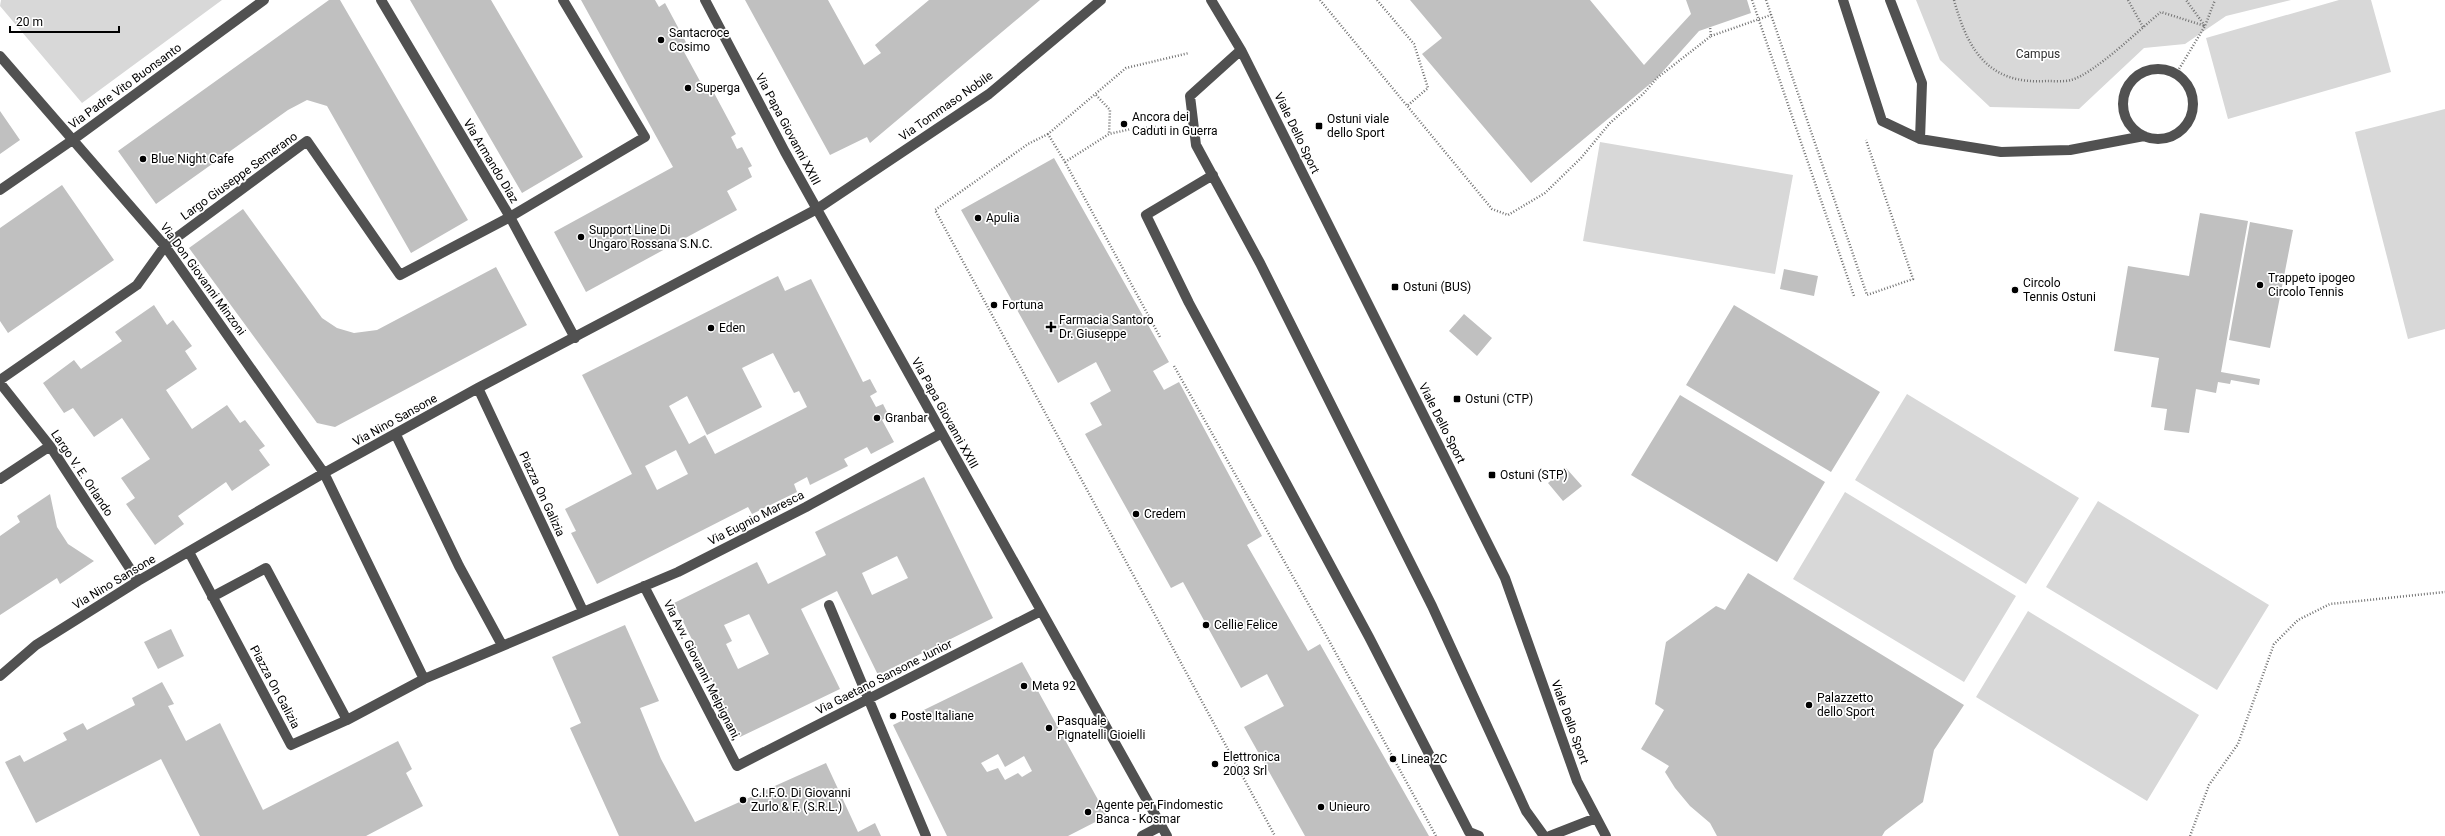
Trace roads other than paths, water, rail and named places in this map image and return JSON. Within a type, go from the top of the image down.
[{"type":"street","name":"Via Padre Vito Buonsanto","points":[[0,190],[74,139],[264,0]]},
{"type":"street","name":"Via Armando Diaz","points":[[381,0],[510,217],[575,338]]},
{"type":"street","points":[[510,217],[645,137],[563,0]]},
{"type":"street","name":"Via Papa Giovanni XXIII","points":[[704,0],[817,209],[1167,836]]},
{"type":"street","name":"Via Tommaso Nobile","points":[[817,209],[989,94],[1101,0]]},
{"type":"street","name":"Viale Dello Sport","points":[[1211,0],[1241,50],[1505,578],[1577,782],[1606,836]]},
{"type":"street","points":[[1843,0],[1882,121],[1920,139],[2001,152],[2070,150],[2144,136],[2156,139],[2167,138],[2178,133],[2186,125],[2193,103],[2191,92],[2185,82],[2176,74],[2166,70],[2144,73],[2127,88],[2124,110],[2128,121],[2135,130],[2144,136]]},
{"type":"street","points":[[1890,0],[1922,83],[1920,139]]},
{"type":"street","points":[[1241,50],[1190,96],[1196,145],[1260,263],[1432,606],[1526,811],[1544,836]]},
{"type":"street","name":"Via Don Giovanni Minzoni","points":[[0,56],[74,139],[165,246],[324,473]]},
{"type":"street","name":"Largo Giuseppe Semerano","points":[[0,380],[137,285],[165,246],[307,140],[400,276],[510,217]]},
{"type":"street","points":[[1213,175],[1146,215],[1189,303],[1369,637],[1470,832],[1479,836]]},
{"type":"street","name":"Via Nino Sansone","points":[[0,676],[36,645],[138,581],[324,473],[396,435],[478,388],[817,209]]},
{"type":"street","name":"Largo V. E. Orlando","points":[[0,383],[50,446],[138,581]]},
{"type":"street","name":"Piazza On Galizia","points":[[189,552],[291,745],[347,720],[424,679],[579,613],[478,388]]},
{"type":"street","name":"Via Eugnio Maresca","points":[[579,613],[678,572],[806,507],[942,433]]},
{"type":"street","points":[[396,435],[459,566],[502,645]]},
{"type":"street","points":[[0,479],[50,446]]},
{"type":"street","points":[[324,473],[424,679]]},
{"type":"street","points":[[212,597],[266,568],[347,720]]},
{"type":"street","name":"Via Avv. Giovanni Melpignani,","points":[[644,586],[737,766]]},
{"type":"street","points":[[829,605],[926,836]]},
{"type":"street","name":"Via Gaetano Sansone Junior","points":[[737,766],[1041,611]]},
{"type":"street","points":[[1550,836],[1596,818]]},
{"type":"street","points":[[1142,836],[1161,826]]},
{"type":"place","name":"Santacroce Cosimo","points":[[661,40]]},
{"type":"place","name":"Superga","points":[[688,88]]},
{"type":"place","name":"Ancora dei Caduti in Guerra","points":[[1124,124]]},
{"type":"place","name":"Ostuni viale dello Sport","points":[[1319,126]]},
{"type":"place","name":"Blue Night Cafe","points":[[143,159]]},
{"type":"place","name":"Apulia","points":[[978,218]]},
{"type":"place","name":"Support Line Di Ungaro Rossana S.N.C.","points":[[581,237]]},
{"type":"place","name":"Trappeto ipogeo Circolo Tennis","points":[[2260,285]]},
{"type":"place","name":"Ostuni (BUS)","points":[[1395,287]]},
{"type":"place","name":"Circolo Tennis Ostuni","points":[[2015,290]]},
{"type":"place","name":"Fortuna","points":[[994,305]]},
{"type":"place","name":"Farmacia Santoro Dr. Giuseppe","points":[[1051,327]]},
{"type":"place","name":"Eden","points":[[711,328]]},
{"type":"place","name":"Ostuni (CTP)","points":[[1457,399]]},
{"type":"place","name":"Granbar","points":[[877,418]]},
{"type":"place","name":"Ostuni (STP)","points":[[1492,475]]},
{"type":"place","name":"Credem","points":[[1136,514]]},
{"type":"place","name":"Cellie Felice","points":[[1206,625]]},
{"type":"place","name":"Meta 92","points":[[1024,686]]},
{"type":"place","name":"Palazzetto dello Sport","points":[[1809,705]]},
{"type":"place","name":"Poste Italiane","points":[[893,716]]},
{"type":"place","name":"Pasquale Pignatelli Gioielli","points":[[1049,728]]},
{"type":"place","name":"Linea 2C","points":[[1393,759]]},
{"type":"place","name":"Elettronica 2003 Srl","points":[[1215,764]]},
{"type":"place","name":"C.I.F.O. Di Giovanni Zurlo & F. (S.R.L.)","points":[[743,800]]},
{"type":"place","name":"Unieuro","points":[[1321,807]]},
{"type":"place","name":"Agente per Findomestic Banca - Kosmar","points":[[1088,812]]},
{"type":"park label","name":"Campus","points":[[2038,54]]}]
